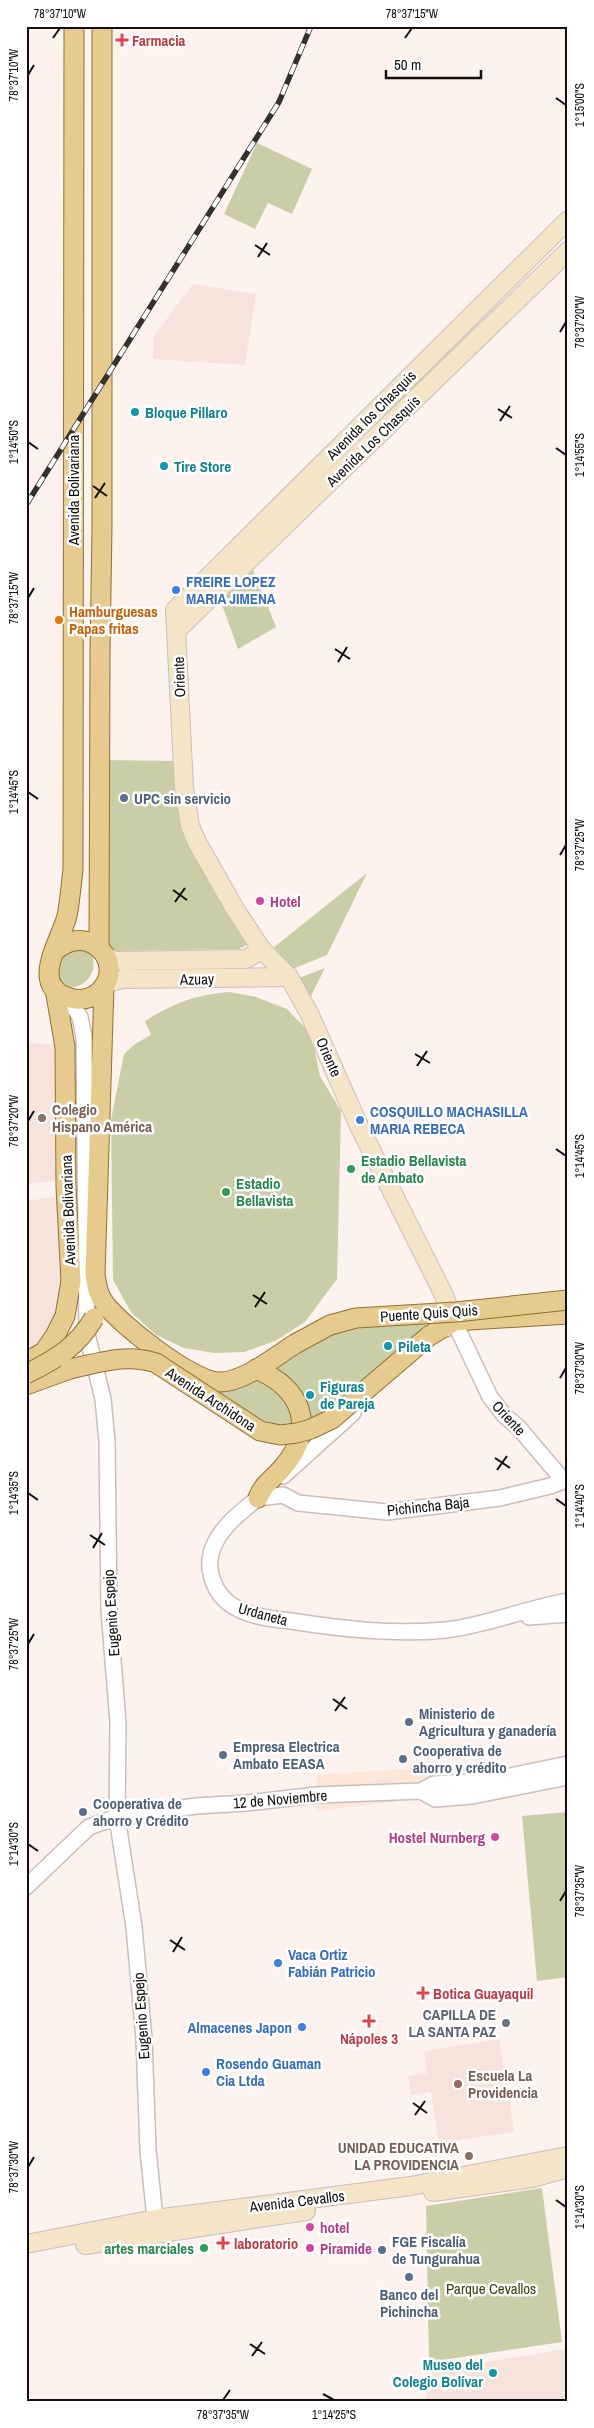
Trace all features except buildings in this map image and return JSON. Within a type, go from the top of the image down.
[{"type":"main road","name":"Avenida Bolivariana","points":[[26,1362],[44,1352],[55,1336],[65,1316],[71,1281],[66,1187],[65,1046],[61,993],[50,980],[48,970],[67,916],[73,870],[74,26]]},
{"type":"main road","name":"Avenida Bolivariana","points":[[102,26],[102,528],[100,660],[102,952],[109,969],[105,984],[95,1275],[98,1291],[103,1302]]},
{"type":"main road","name":"Avenida los Chasquis","points":[[174,610],[568,220]]},
{"type":"main road","name":"Avenida Los Chasquis","points":[[177,630],[568,251]]},
{"type":"main road","points":[[260,526],[272,538]]},
{"type":"main road","name":"Oriente","points":[[174,610],[177,630],[184,788],[190,826],[235,909],[262,950],[289,977],[309,1013],[359,1126],[444,1294],[454,1321]]},
{"type":"main road","points":[[55,951],[62,944],[81,940],[91,942],[102,952]]},
{"type":"main road","name":"Azuay","points":[[102,952],[115,961],[246,959],[262,950]]},
{"type":"main road","name":"Azuay","points":[[105,984],[122,979],[289,977]]},
{"type":"main road","points":[[61,993],[84,999],[92,997],[105,984]]},
{"type":"main road","name":"Puente Quis Quis","points":[[103,1302],[116,1318],[198,1377],[218,1382],[236,1379],[330,1325],[356,1318],[456,1312],[568,1300]]},
{"type":"main road","points":[[26,1374],[61,1355],[85,1334],[103,1302]]},
{"type":"main road","points":[[454,1321],[568,1314]]},
{"type":"main road","name":"Avenida Archidona","points":[[26,1385],[70,1369],[116,1359],[142,1358],[156,1363],[260,1431],[280,1435],[297,1433],[332,1419],[429,1336],[454,1321]]},
{"type":"main road","points":[[256,1369],[272,1376],[290,1390],[301,1410],[302,1420],[301,1434],[293,1454],[284,1467],[262,1486],[258,1498]]},
{"type":"main road","name":"Avenida Cevallos","points":[[26,2254],[155,2226],[411,2186],[568,2156]]},
{"type":"main road","name":"Avenida Cevallos","points":[[26,2244],[514,2181],[568,2168]]},
{"type":"street","name":"Eugenio Espejo","points":[[61,993],[80,1017],[84,1037],[87,1334],[103,1399],[107,1441],[109,1610],[118,1723],[117,1816],[134,1928],[144,2040],[148,2150],[155,2226]]},
{"type":"street","name":"Oriente","points":[[454,1321],[490,1397],[504,1415],[519,1428],[565,1480]]},
{"type":"street","name":"Urdaneta","points":[[454,1321],[237,1517],[217,1538],[211,1553],[210,1574],[216,1590],[223,1599],[241,1611],[265,1618],[332,1627],[392,1632],[446,1630],[494,1621],[568,1601]]},
{"type":"street","name":"Pichincha Baja","points":[[258,1498],[283,1495],[298,1503],[387,1512],[500,1498],[550,1486],[565,1480]]},
{"type":"street","points":[[494,1621],[568,1614]]},
{"type":"street","name":"12 de Noviembre","points":[[26,1887],[89,1827],[117,1816],[139,1812],[316,1795],[421,1791],[434,1784],[486,1780],[568,1764]]},
{"type":"street","name":"12 de Noviembre","points":[[421,1791],[435,1799],[472,1796],[568,1777]]},
{"type":"shaded area","points":[[193,284],[256,294],[245,365],[153,359],[154,336]]},
{"type":"shaded area","name":"Colegio Hispano América","points":[[26,1043],[55,1044],[60,1180],[26,1184]]},
{"type":"shaded area","points":[[61,1196],[61,1280],[56,1313],[37,1344],[26,1351],[26,1201]]},
{"type":"shaded area","points":[[437,1767],[441,1796],[316,1811],[317,1775]]},
{"type":"shaded area","name":"Escuela La Providencia","points":[[499,2039],[514,2132],[439,2143],[431,2092],[411,2095],[408,2076],[427,2073],[424,2051]]},
{"type":"shaded area","points":[[567,2349],[568,2402],[426,2402],[427,2371]]},
{"type":"green space","points":[[257,143],[312,169],[292,214],[268,203],[255,229],[224,214]]},
{"type":"green space","points":[[249,560],[276,627],[238,649],[217,591]]},
{"type":"green space","points":[[102,760],[177,761],[181,827],[252,942],[239,949],[112,951],[106,948]]},
{"type":"green space","points":[[367,873],[327,955],[290,970],[274,947]]},
{"type":"green space","points":[[73,944],[91,953],[94,962],[93,971],[89,978],[77,986],[69,987],[63,985],[57,979],[53,960]]},
{"type":"green space","points":[[325,968],[310,998],[296,979]]},
{"type":"green space","name":"Estadio Bellavista","points":[[229,992],[256,997],[287,1009],[311,1034],[320,1076],[341,1111],[337,1279],[305,1322],[275,1341],[244,1352],[214,1353],[184,1348],[156,1335],[131,1312],[113,1280],[111,1120],[124,1054],[135,1044],[151,1035],[145,1021],[185,1001],[206,995]]},
{"type":"green space","points":[[383,1320],[434,1325],[310,1423],[268,1425],[179,1370],[234,1386],[329,1330]]},
{"type":"green space","points":[[568,1812],[568,1977],[537,1981],[522,1816]]},
{"type":"green space","name":"Parque Cevallos","points":[[542,2188],[562,2342],[429,2362],[426,2206]]},
{"type":"railway","points":[[26,505],[279,102],[311,26]]},
{"type":"place","name":"Farmacia","points":[[122,40]]},
{"type":"place","name":"Bloque Pillaro","points":[[135,412]]},
{"type":"place","name":"Tire Store","points":[[164,466]]},
{"type":"place","name":"FREIRE LOPEZ MARIA JIMENA","points":[[176,590]]},
{"type":"place","name":"Hamburguesas Papas fritas","points":[[59,620]]},
{"type":"place","name":"UPC sin servicio","points":[[124,798]]},
{"type":"place","name":"Hotel","points":[[260,901]]},
{"type":"place","name":"Colegio Hispano América","points":[[42,1118]]},
{"type":"place","name":"COSQUILLO MACHASILLA MARIA REBECA","points":[[360,1120]]},
{"type":"place","name":"Estadio Bellavista de Ambato","points":[[351,1169]]},
{"type":"place","name":"Estadio Bellavista","points":[[226,1192]]},
{"type":"place","name":"Pileta","points":[[388,1346]]},
{"type":"place","name":"Figuras de Pareja","points":[[310,1395]]},
{"type":"place","name":"Ministerio de Agricultura y ganadería","points":[[409,1722]]},
{"type":"place","name":"Empresa Electrica Ambato EEASA","points":[[223,1755]]},
{"type":"place","name":"Cooperativa de ahorro y crédito","points":[[403,1759]]},
{"type":"place","name":"Cooperativa de ahorro y Crédito","points":[[83,1812]]},
{"type":"place","name":"Hostel Nurnberg","points":[[495,1837]]},
{"type":"place","name":"Vaca Ortiz Fabián Patricio","points":[[278,1963]]},
{"type":"place","name":"Botica Guayaquil","points":[[423,1993]]},
{"type":"place","name":"Nápoles 3","points":[[369,2021]]},
{"type":"place","name":"CAPILLA DE LA SANTA PAZ","points":[[506,2023]]},
{"type":"place","name":"Almacenes Japon","points":[[302,2027]]},
{"type":"place","name":"Rosendo Guaman Cia Ltda","points":[[206,2072]]},
{"type":"place","name":"Escuela La Providencia","points":[[458,2084]]},
{"type":"place","name":"UNIDAD EDUCATIVA LA PROVIDENCIA","points":[[469,2156]]},
{"type":"place","name":"hotel","points":[[310,2227]]},
{"type":"place","name":"laboratorio","points":[[223,2243]]},
{"type":"place","name":"artes marciales","points":[[204,2248]]},
{"type":"place","name":"Piramide","points":[[310,2248]]},
{"type":"place","name":"FGE Fiscalía de Tungurahua","points":[[382,2250]]},
{"type":"place","name":"Banco del Pichincha","points":[[409,2277]]},
{"type":"place","name":"Museo del Colegio Bolívar","points":[[493,2373]]}]
